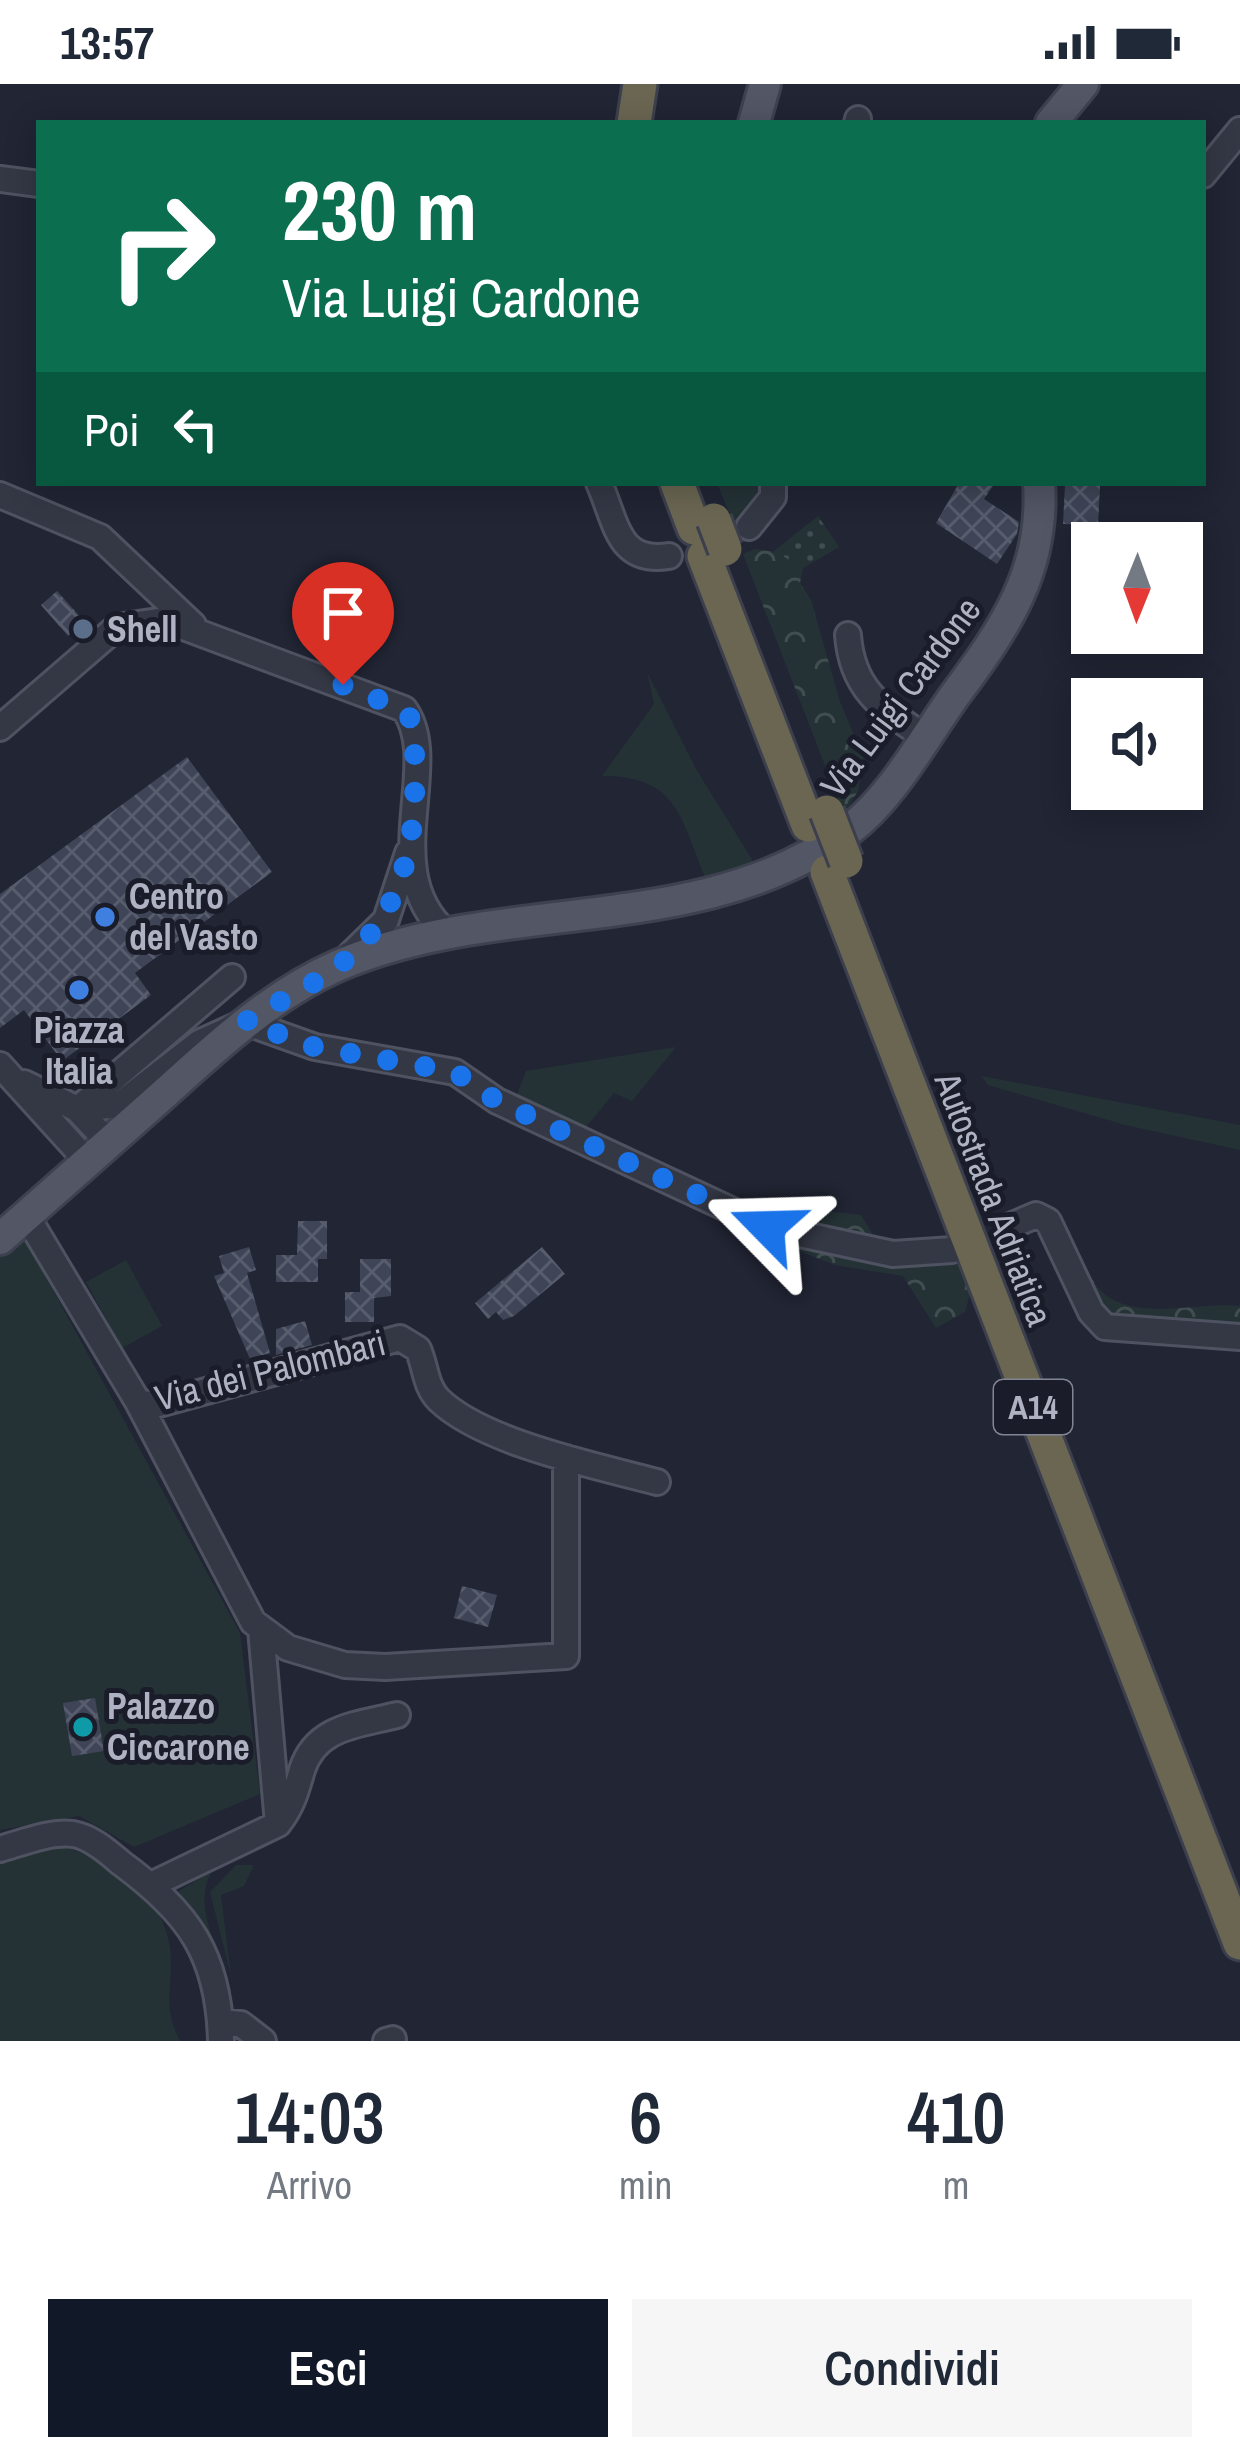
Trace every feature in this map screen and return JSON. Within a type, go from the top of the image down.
[{"type":"highway","points":[[634,120],[640,84]]},
{"type":"highway","points":[[657,120],[663,84]]},
{"type":"highway","name":"Autostrada Adriatica","points":[[679,486],[717,536]]},
{"type":"highway","name":"Autostrada Adriatica","points":[[702,486],[817,818],[1240,1882]]},
{"type":"highway","name":"Autostrada Adriatica","points":[[836,866],[1240,1943]]},
{"type":"main road","points":[[755,120],[765,84]]},
{"type":"main road","points":[[1053,120],[1083,84]]},
{"type":"main road","name":"Via Luigi Cardone","points":[[0,1239],[245,1022],[339,965],[447,933],[666,902],[778,872],[851,828],[1005,628],[1036,560],[1039,486]]},
{"type":"street","points":[[1206,172],[1239,134]]},
{"type":"street","points":[[0,179],[36,184]]},
{"type":"street","points":[[600,486],[629,553],[643,560],[669,556]]},
{"type":"street","points":[[717,536],[773,497],[773,486]]},
{"type":"street","points":[[0,495],[100,537],[199,632]]},
{"type":"street","points":[[0,728],[117,627],[166,620],[404,710],[413,722],[415,740],[409,877],[399,923],[406,945]]},
{"type":"street","points":[[848,635],[850,662],[871,700],[925,737]]},
{"type":"street","points":[[409,877],[424,914],[447,933]]},
{"type":"street","name":"Via Luigi Cardone","points":[[339,965],[386,920],[409,877]]},
{"type":"street","points":[[77,1109],[232,977]]},
{"type":"street","points":[[245,1022],[350,1063],[455,1072],[497,1101],[767,1227],[893,1254],[952,1250]]},
{"type":"street","name":"Via Luigi Cardone","points":[[77,1109],[119,1105],[199,1043],[245,1022]]},
{"type":"street","points":[[5,1071],[77,1109],[99,1152]]},
{"type":"street","points":[[5,1071],[99,1152]]},
{"type":"street","name":"Via dei Palombari","points":[[26,1215],[138,1402],[261,1629]]},
{"type":"street","points":[[1008,1227],[1036,1215],[1048,1221],[1091,1312],[1105,1327],[1240,1337]]},
{"type":"street","name":"Via dei Palombari","points":[[138,1402],[155,1405],[400,1338],[418,1349],[428,1385],[441,1402],[510,1439],[657,1482]]},
{"type":"street","points":[[261,1629],[288,1648],[345,1664],[385,1667],[566,1656],[566,1458]]},
{"type":"street","points":[[261,1629],[278,1824]]},
{"type":"street","points":[[151,1885],[278,1824],[311,1749],[325,1733],[397,1715]]},
{"type":"street","points":[[0,1850],[72,1834],[98,1846],[174,1903],[196,1933],[217,1984],[221,2031],[241,2024],[263,2041]]},
{"type":"green space","points":[[718,486],[761,486],[749,522],[736,529]]},
{"type":"green space","points":[[818,516],[839,547],[803,568],[774,551]]},
{"type":"green space","points":[[755,549],[778,552],[803,568],[800,583],[811,600],[840,702],[864,759],[858,791],[844,814],[743,554]]},
{"type":"green space","points":[[647,672],[696,769],[756,866],[706,879],[682,819],[661,792],[647,783],[602,776],[654,704]]},
{"type":"green space","points":[[676,1047],[632,1101],[614,1093],[583,1131],[514,1102],[526,1071]]},
{"type":"green space","points":[[981,1076],[1240,1125],[1240,1150],[1125,1125],[988,1085]]},
{"type":"green space","points":[[825,1211],[861,1215],[887,1257],[955,1252],[970,1293],[965,1312],[936,1328],[903,1276],[835,1265],[781,1244],[772,1218]]},
{"type":"green space","points":[[23,1235],[240,1633],[260,1794],[134,1847],[79,1816],[0,1830],[0,1254]]},
{"type":"green space","points":[[1081,1258],[1098,1288],[1115,1301],[1168,1309],[1240,1306],[1240,1332],[1108,1321],[1076,1266]]},
{"type":"green space","points":[[126,1260],[162,1326],[122,1348],[86,1282]]},
{"type":"green space","points":[[65,1847],[117,1871],[157,1911],[170,1948],[170,2005],[180,2041],[0,2041],[0,1862]]},
{"type":"green space","points":[[236,1865],[254,1865],[244,1886],[221,1895],[231,1976],[210,1892]]},
{"type":"green space","points":[[212,1871],[206,1884],[205,1911],[228,1979],[223,1981],[179,1898],[179,1891]]},
{"type":"building","points":[[957,486],[993,486],[984,499],[1019,522],[1017,534],[997,564],[936,523]]},
{"type":"building","points":[[1065,486],[1100,486],[1098,522],[1063,524]]},
{"type":"building","points":[[57,591],[84,621],[68,636],[41,605]]},
{"type":"building","name":"Centro del Vasto","points":[[187,757],[272,872],[135,973],[151,995],[62,1061],[24,1010],[0,1028],[0,894]]},
{"type":"building","points":[[298,1221],[327,1221],[327,1259],[318,1259],[318,1282],[276,1282],[276,1255],[297,1255]]},
{"type":"building","points":[[249,1247],[256,1270],[247,1273],[270,1353],[250,1359],[214,1276],[224,1273],[219,1256]]},
{"type":"building","points":[[542,1247],[565,1274],[514,1316],[503,1320],[496,1312],[488,1319],[475,1303]]},
{"type":"building","points":[[360,1259],[391,1259],[391,1296],[374,1298],[374,1322],[345,1322],[345,1292],[360,1292]]},
{"type":"building","points":[[305,1321],[312,1345],[276,1355],[276,1329]]},
{"type":"building","points":[[462,1586],[497,1595],[488,1627],[454,1618]]},
{"type":"building","name":"Palazzo Ciccarone","points":[[95,1698],[104,1751],[72,1756],[63,1703]]},
{"type":"place","name":"Shell","points":[[83,629]]},
{"type":"place","name":"Centro del Vasto","points":[[105,917]]},
{"type":"place","name":"Piazza Italia","points":[[79,990]]},
{"type":"place","name":"Palazzo Ciccarone","points":[[83,1727]]},
{"type":"route","points":[[343,685],[404,710],[413,722],[411,839],[402,878],[386,920],[339,965],[245,1022],[315,1047],[455,1072],[497,1101],[730,1214],[767,1227]]}]
